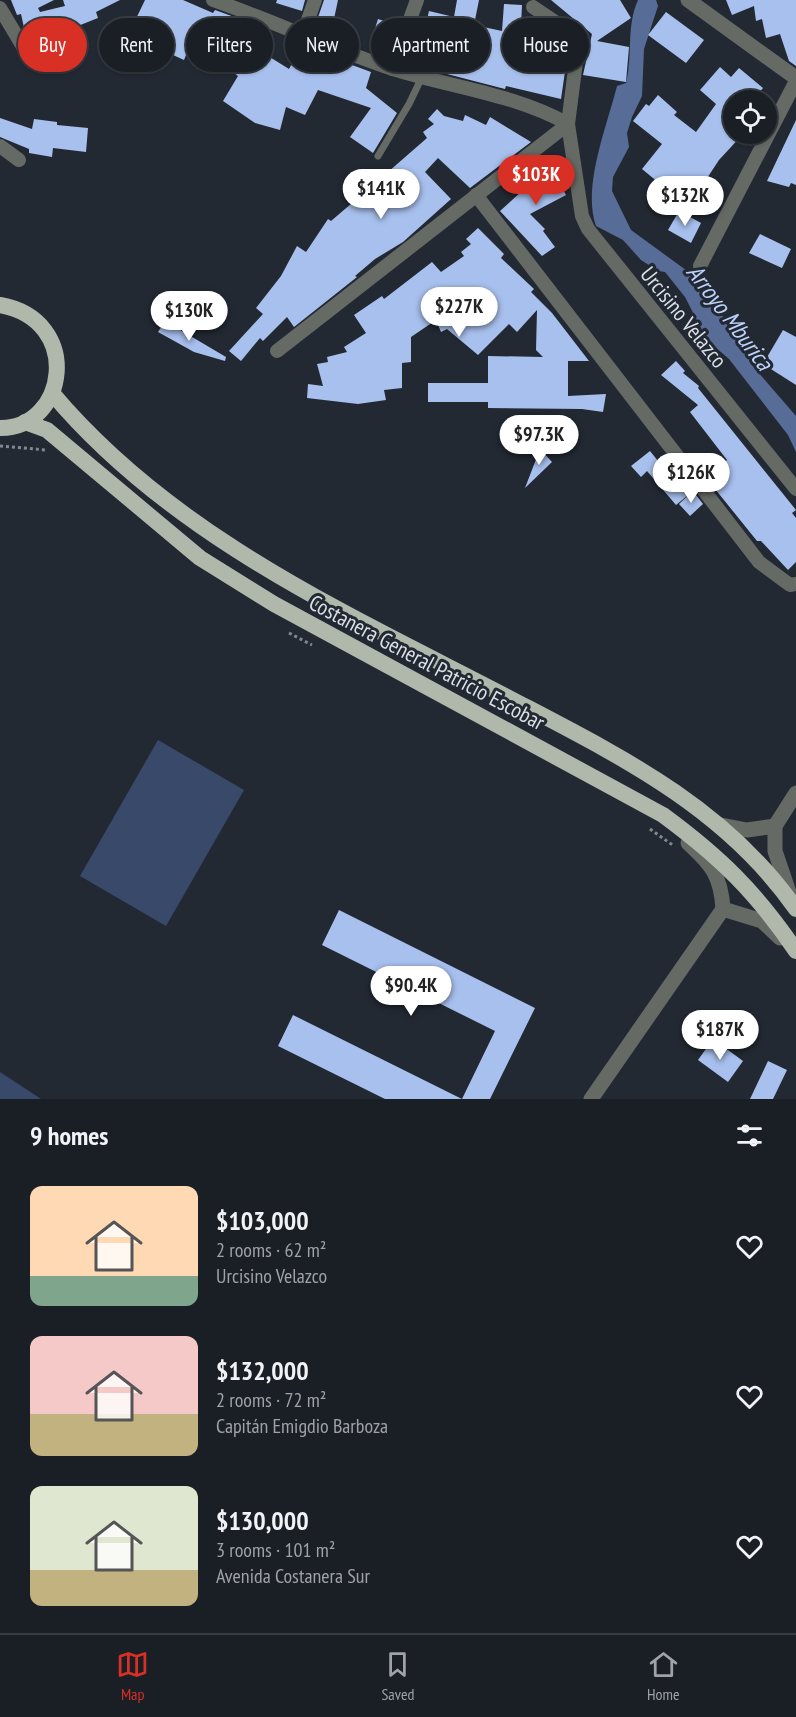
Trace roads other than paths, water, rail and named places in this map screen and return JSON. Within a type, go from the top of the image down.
[{"type":"highway","points":[[0,305],[20,310],[37,320],[49,336],[57,354],[58,374],[52,393],[41,410],[25,422],[0,428]]},
{"type":"highway","name":"Costanera General Patricio Escobar","points":[[52,393],[81,427],[170,505],[262,568],[635,764],[721,825],[773,876],[796,909]]},
{"type":"highway","name":"Costanera General Patricio Escobar","points":[[25,422],[47,430],[200,558],[265,599],[663,815],[713,852],[742,881],[796,951]]},
{"type":"street","points":[[213,0],[285,27]]},
{"type":"street","points":[[309,18],[315,0]]},
{"type":"street","points":[[410,18],[417,0]]},
{"type":"street","points":[[688,0],[796,80],[700,266]]},
{"type":"street","name":"Urcisino Velazco","points":[[533,7],[579,38],[568,124],[582,216],[588,229],[796,489]]},
{"type":"street","points":[[0,8],[18,38]]},
{"type":"street","points":[[277,351],[568,124],[535,110],[403,72]]},
{"type":"street","points":[[0,146],[19,160]]},
{"type":"street","points":[[476,195],[759,562],[790,585],[796,584]]},
{"type":"street","points":[[796,793],[775,826],[776,851],[796,909]]},
{"type":"street","points":[[591,1099],[723,909],[721,886],[716,872],[663,815]]},
{"type":"street","points":[[721,825],[747,830],[775,826]]},
{"type":"street","points":[[723,909],[762,921],[796,951]]},
{"type":"lane","points":[[378,156],[422,77]]},
{"type":"water label","name":"Arroyo Mburica","points":[[730,317]]}]
